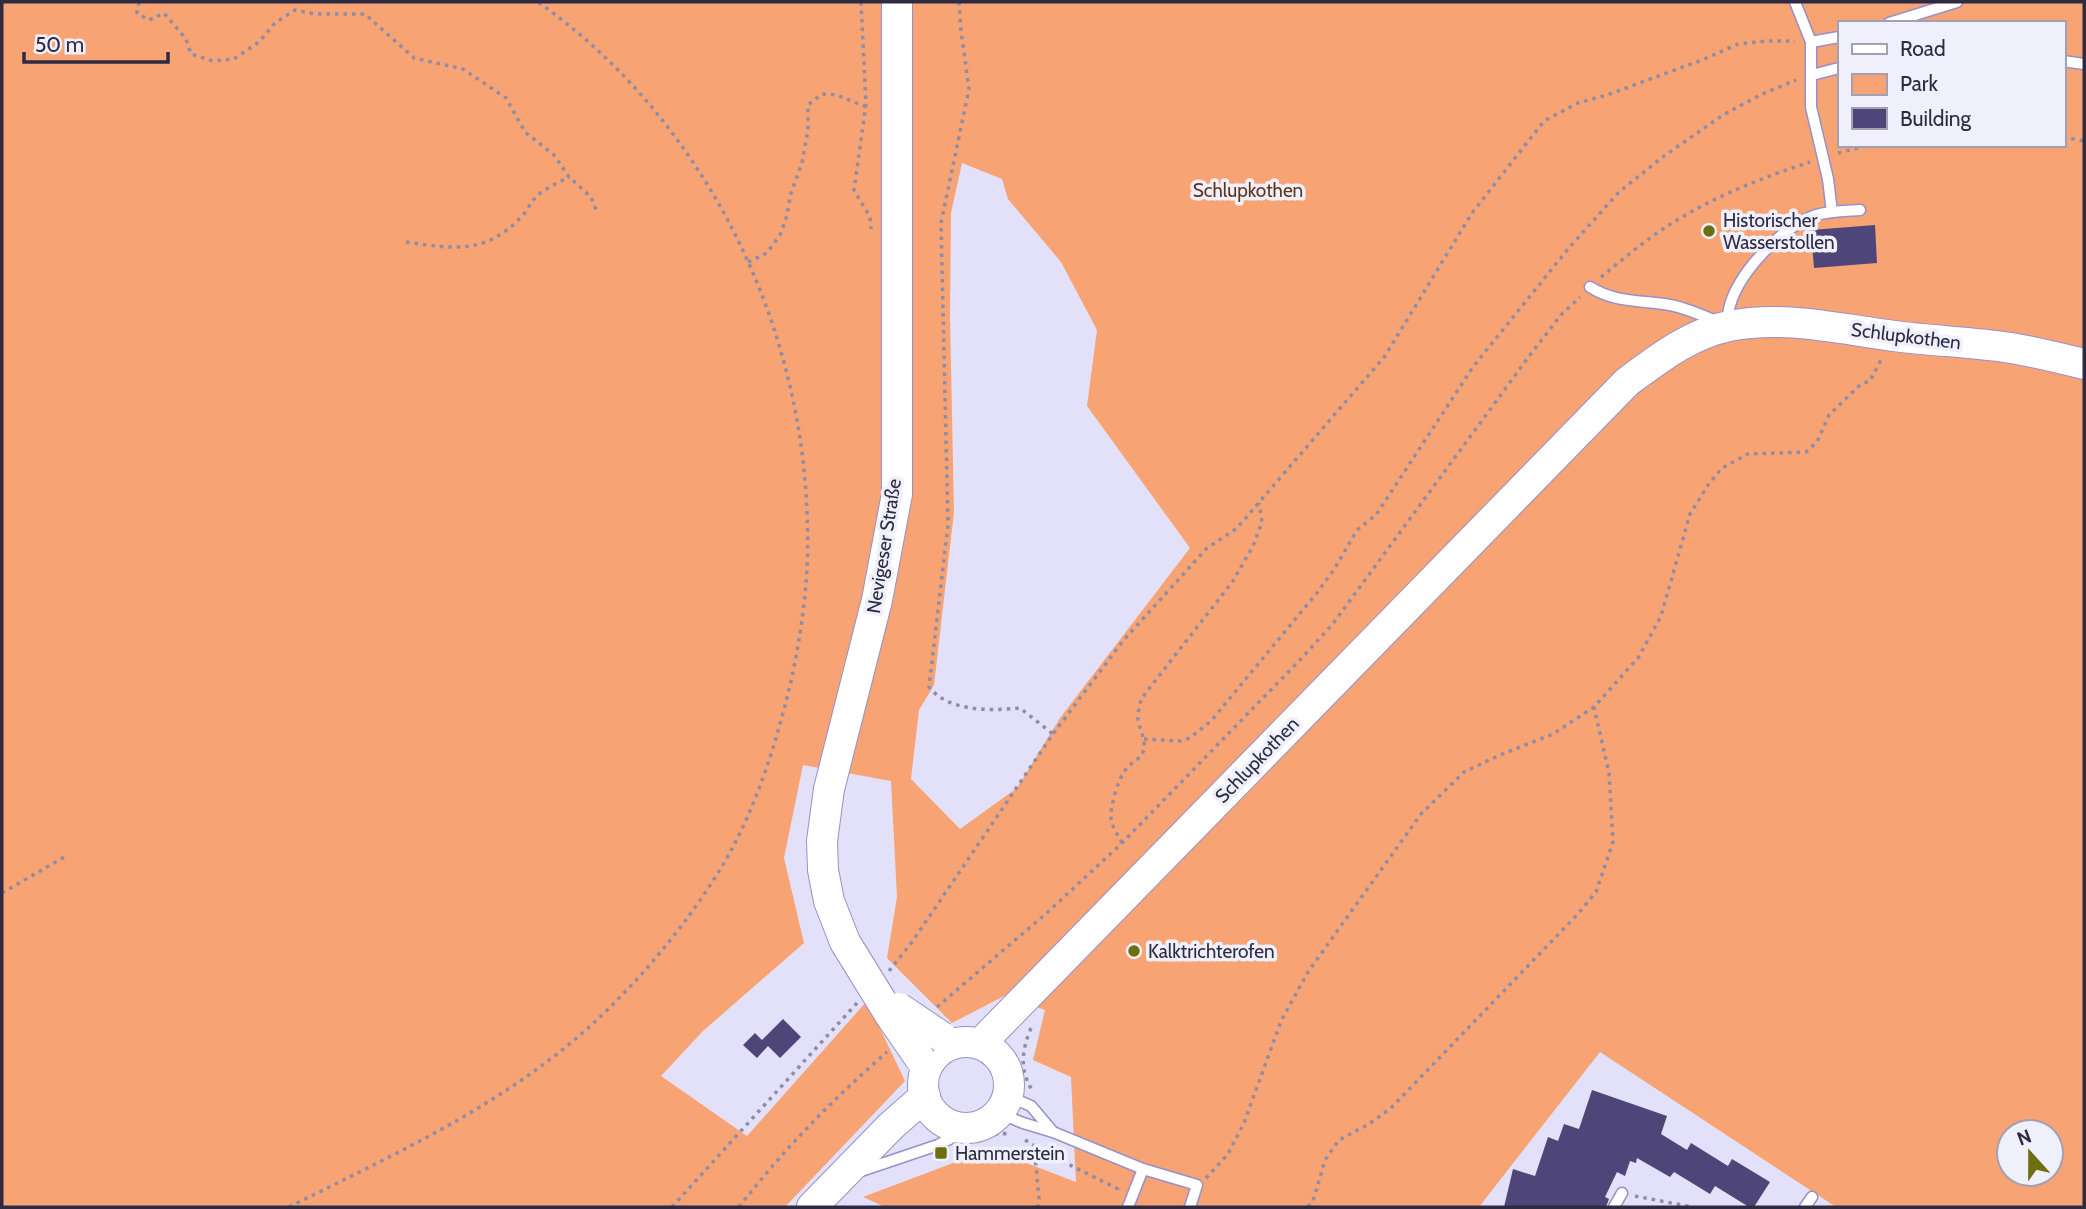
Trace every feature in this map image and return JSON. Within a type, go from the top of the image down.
[{"type":"main road","name":"Nevigeser Straße","points":[[897,2],[897,494],[877,600],[829,789],[822,841],[823,870],[829,901],[867,994],[894,1012],[962,1039]]},
{"type":"main road","name":"Schlupkothen","points":[[962,1039],[1008,1040],[1043,982],[1627,382],[1668,351],[1727,326],[1764,321],[1814,323],[1894,336],[2010,348],[2084,364]]},
{"type":"main road","name":"Nevigeser Straße","points":[[894,1012],[929,1086]]},
{"type":"main road","points":[[812,1207],[929,1086],[934,1057],[944,1048],[962,1039],[1007,1070],[1015,1110],[970,1128],[955,1126],[929,1086]]},
{"type":"lane","points":[[1795,2],[1811,42],[1811,107],[1828,179],[1832,212]]},
{"type":"lane","points":[[1895,21],[1957,2]]},
{"type":"lane","points":[[1811,42],[1838,37]]},
{"type":"lane","points":[[2065,61],[2084,64]]},
{"type":"lane","points":[[1812,75],[1838,68]]},
{"type":"lane","points":[[1590,286],[1603,295],[1617,299],[1689,309],[1727,326],[1730,306],[1742,278],[1784,234],[1816,215],[1860,210]]},
{"type":"lane","points":[[1015,1110],[1053,1132],[1143,1169],[1197,1185],[1189,1207]]},
{"type":"lane","points":[[1015,1110],[1053,1132]]},
{"type":"lane","points":[[850,1169],[938,1145],[970,1128]]},
{"type":"lane","points":[[1128,1207],[1143,1169]]},
{"type":"lane","points":[[1614,1207],[1622,1193]]},
{"type":"lane","points":[[1805,1207],[1812,1197]]},
{"type":"path","points":[[139,2],[137,13],[149,20],[164,13],[186,38],[191,54],[213,61],[234,58],[259,42],[275,23],[295,10],[314,14],[365,13],[414,58],[463,69],[506,98],[525,132],[554,155],[569,177],[591,197],[597,212]]},
{"type":"path","points":[[289,1207],[479,1109],[528,1077],[585,1033],[625,992],[671,938],[732,848],[750,810],[783,718],[804,614],[807,513],[801,445],[777,336],[764,297],[705,178],[667,126],[599,52],[538,2]]},
{"type":"path","points":[[861,2],[866,107],[854,190],[870,217],[872,239]]},
{"type":"path","points":[[959,2],[969,89],[941,223],[948,525],[929,687],[938,698],[974,709],[1020,708],[1053,734]]},
{"type":"path","points":[[672,1207],[912,942],[1053,734],[1132,631],[1206,549],[1237,528],[1385,356],[1472,213],[1544,121],[1578,103],[1702,60],[1738,44],[1767,41],[1811,42]]},
{"type":"path","points":[[1144,739],[1180,741],[1190,738],[1211,721],[1316,594],[1357,530],[1376,515],[1473,367],[1568,249],[1619,192],[1664,156],[1723,115],[1760,95],[1812,75]]},
{"type":"path","points":[[748,262],[767,253],[780,235],[802,163],[808,130],[808,105],[822,94],[837,95],[866,107]]},
{"type":"path","points":[[2065,137],[2084,141]]},
{"type":"path","points":[[1833,154],[1861,147]]},
{"type":"path","points":[[962,1039],[1049,911],[1122,843],[1332,625],[1530,355],[1561,316],[1590,286],[1667,226],[1703,205],[1821,158]]},
{"type":"path","points":[[406,242],[442,246],[480,245],[500,236],[525,213],[536,197],[569,177]]},
{"type":"path","points":[[1197,1185],[1228,1154],[1244,1123],[1281,1021],[1308,972],[1421,814],[1464,772],[1553,734],[1594,707],[1638,658],[1661,616],[1690,514],[1708,485],[1722,468],[1748,454],[1805,452],[1817,442],[1829,415],[1861,384],[1870,381],[1894,336]]},
{"type":"path","points":[[1122,843],[1111,816],[1122,775],[1143,752],[1144,739],[1137,718],[1141,699],[1233,581],[1253,546],[1262,522],[1259,503]]},
{"type":"path","points":[[1308,1207],[1314,1198],[1325,1160],[1339,1140],[1391,1108],[1596,892],[1613,842],[1609,773],[1594,707]]},
{"type":"path","points":[[2,893],[66,856]]},
{"type":"path","points":[[1034,1022],[1024,1046],[1022,1061],[1027,1082],[1036,1098],[1015,1110],[1016,1136],[1118,1189],[1115,1198]]},
{"type":"path","points":[[739,1207],[794,1141],[880,1057]]},
{"type":"path","points":[[1034,1145],[1040,1199],[1038,1207]]},
{"type":"path","points":[[1622,1193],[1692,1207]]},
{"type":"green space","points":[[2,2],[2084,2],[2084,1207],[1836,1207],[1600,1052],[1479,1207],[885,1207],[863,1197],[990,1149],[1076,1182],[1071,1077],[1033,1060],[1045,1010],[1006,995],[952,1023],[887,958],[897,897],[891,781],[803,765],[784,858],[804,943],[703,1031],[661,1076],[747,1136],[867,1001],[905,1081],[785,1207],[2,1207]],"holes":[[[962,163],[1002,179],[1008,199],[1061,262],[1097,330],[1087,406],[1190,548],[1060,718],[1017,788],[960,829],[911,779],[919,710],[934,685],[954,512],[951,213]]]},
{"type":"building","points":[[1875,225],[1877,263],[1814,268],[1811,230]]},
{"type":"building","points":[[783,1019],[801,1037],[780,1058],[768,1046],[757,1058],[743,1045],[755,1033],[762,1040]]},
{"type":"building","points":[[1592,1090],[1667,1116],[1661,1134],[1687,1150],[1691,1143],[1728,1166],[1732,1159],[1770,1182],[1754,1207],[1749,1207],[1715,1186],[1710,1194],[1674,1172],[1670,1177],[1637,1158],[1636,1163],[1630,1161],[1625,1176],[1617,1172],[1605,1197],[1609,1199],[1606,1207],[1504,1207],[1513,1169],[1535,1176],[1548,1137],[1558,1141],[1564,1124],[1579,1129]]},
{"type":"place","name":"Historischer Wasserstollen","points":[[1709,231]]},
{"type":"place","name":"Kalktrichterofen","points":[[1134,951]]},
{"type":"place","name":"Hammerstein","points":[[941,1153]]}]
